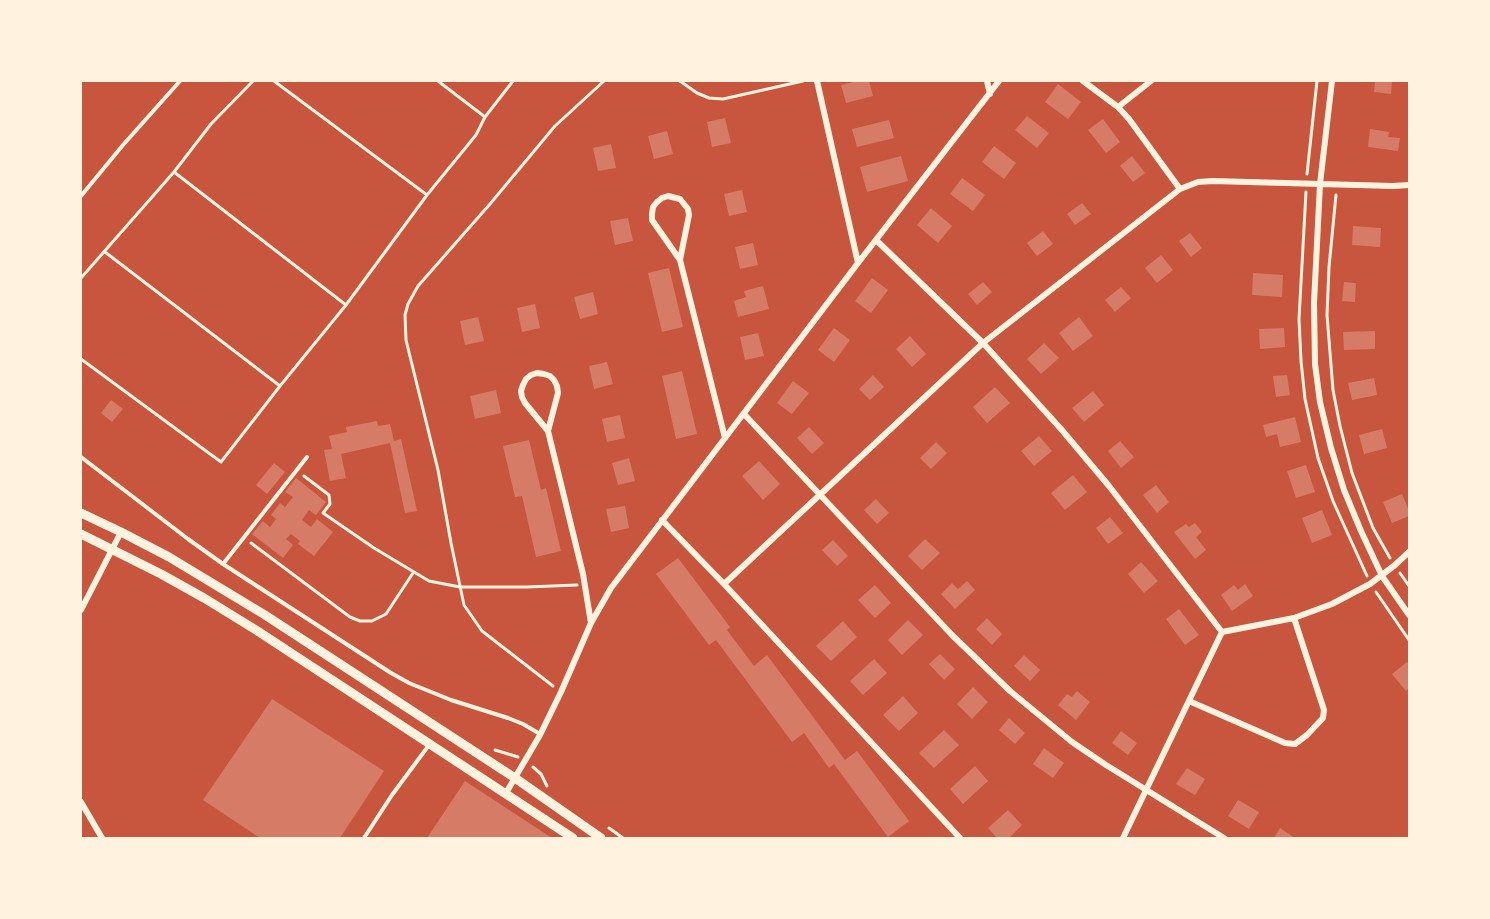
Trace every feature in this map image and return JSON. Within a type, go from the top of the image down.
[{"type":"street","points":[[818,81],[858,263]]},
{"type":"street","points":[[987,81],[990,94]]},
{"type":"street","points":[[506,794],[540,735],[591,623],[611,588],[999,81]]},
{"type":"street","points":[[1083,81],[1129,119],[1180,189]]},
{"type":"street","points":[[1118,108],[1151,81]]},
{"type":"street","points":[[1332,81],[1320,183],[1314,303],[1315,364],[1320,402],[1344,490],[1360,531],[1382,576],[1409,615]]},
{"type":"street","points":[[724,584],[983,343],[1180,189],[1198,182],[1214,181],[1409,185]]},
{"type":"street","points":[[680,260],[689,215],[688,209],[680,199],[668,196],[662,198],[653,207],[652,220],[680,260],[725,438]]},
{"type":"street","points":[[876,240],[983,343],[1061,429],[1222,632]]},
{"type":"street","points":[[548,431],[557,399],[557,386],[550,376],[531,375],[523,385],[522,397],[548,431],[585,585],[591,623]]},
{"type":"street","points":[[744,414],[952,635],[1010,691],[1072,742],[1224,838]]},
{"type":"street","points":[[81,513],[169,558],[255,609],[515,778],[601,838]]},
{"type":"street","points":[[662,520],[960,838]]},
{"type":"street","points":[[81,610],[121,532]]},
{"type":"street","points":[[81,534],[161,574],[256,630],[573,838]]},
{"type":"street","points":[[1222,632],[1294,618],[1332,604],[1382,576],[1409,552]]},
{"type":"street","points":[[1189,701],[1285,743],[1295,744],[1307,735],[1323,718],[1324,710],[1294,618]]},
{"type":"street","points":[[1123,838],[1222,632]]},
{"type":"street","points":[[81,802],[102,838]]},
{"type":"lane","points":[[81,196],[180,81]]},
{"type":"lane","points":[[81,457],[188,539],[391,673],[451,700],[523,724],[540,735]]},
{"type":"lane","points":[[224,564],[307,457]]},
{"type":"lane","points":[[364,838],[430,743]]},
{"type":"path","points":[[81,278],[174,171],[211,124],[253,81]]},
{"type":"path","points":[[274,81],[427,195]]},
{"type":"path","points":[[438,81],[485,117]]},
{"type":"path","points":[[81,359],[222,462],[346,305],[427,195],[476,135],[485,117],[513,81]]},
{"type":"path","points":[[561,692],[482,631],[465,605],[438,470],[404,326],[408,304],[418,286],[555,126],[604,81]]},
{"type":"path","points":[[680,81],[697,93],[709,98],[723,99],[802,81]]},
{"type":"path","points":[[174,171],[346,305]]},
{"type":"path","points":[[1338,184],[1329,267],[1327,315],[1333,390],[1352,473],[1373,528],[1409,586]]},
{"type":"path","points":[[105,252],[280,386]]},
{"type":"path","points":[[297,470],[329,495],[330,504],[323,513],[374,548],[429,581],[460,587],[585,585]]},
{"type":"path","points":[[244,537],[350,617],[360,621],[372,621],[386,614],[413,573]]},
{"type":"building","points":[[869,81],[873,96],[846,103],[841,85]]},
{"type":"building","points":[[1375,81],[1392,81],[1391,94],[1374,92]]},
{"type":"building","points":[[1058,84],[1081,102],[1068,119],[1045,102]]},
{"type":"building","points":[[1027,116],[1049,133],[1037,148],[1015,130]]},
{"type":"building","points":[[725,118],[731,143],[712,147],[707,122]]},
{"type":"building","points":[[1103,119],[1120,142],[1106,153],[1088,130]]},
{"type":"building","points":[[889,120],[894,138],[857,147],[852,129]]},
{"type":"building","points":[[1370,129],[1389,132],[1388,137],[1400,138],[1398,151],[1368,147]]},
{"type":"building","points":[[667,131],[673,154],[654,159],[648,136]]},
{"type":"building","points":[[611,144],[616,168],[598,171],[593,148]]},
{"type":"building","points":[[994,146],[1016,163],[1004,179],[982,162]]},
{"type":"building","points":[[901,156],[908,181],[867,192],[860,167]]},
{"type":"building","points":[[1132,156],[1145,173],[1133,182],[1120,166]]},
{"type":"building","points":[[962,178],[985,195],[973,211],[950,194]]},
{"type":"building","points":[[742,190],[747,212],[729,216],[724,194]]},
{"type":"building","points":[[1082,203],[1091,214],[1075,225],[1067,214]]},
{"type":"building","points":[[931,208],[952,226],[938,243],[917,225]]},
{"type":"building","points":[[628,218],[633,241],[615,245],[610,221]]},
{"type":"building","points":[[1353,226],[1381,228],[1380,247],[1352,245]]},
{"type":"building","points":[[1043,231],[1053,244],[1037,256],[1027,243]]},
{"type":"building","points":[[1190,233],[1202,248],[1191,257],[1179,241]]},
{"type":"building","points":[[753,243],[758,265],[740,269],[735,247]]},
{"type":"building","points":[[1161,255],[1173,270],[1157,283],[1145,268]]},
{"type":"building","points":[[669,268],[683,327],[662,332],[648,273]]},
{"type":"building","points":[[1253,273],[1283,275],[1282,297],[1252,295]]},
{"type":"building","points":[[872,278],[888,290],[871,313],[855,301]]},
{"type":"building","points":[[983,282],[992,292],[977,305],[968,294]]},
{"type":"building","points":[[1344,282],[1356,283],[1355,302],[1342,301]]},
{"type":"building","points":[[763,286],[769,309],[738,317],[734,301],[746,297],[744,291]]},
{"type":"building","points":[[1121,287],[1131,298],[1115,312],[1105,300]]},
{"type":"building","points":[[593,292],[598,314],[580,319],[574,297]]},
{"type":"building","points":[[535,304],[540,328],[522,332],[517,308]]},
{"type":"building","points":[[478,317],[484,341],[465,345],[460,321]]},
{"type":"building","points":[[1079,317],[1093,336],[1073,351],[1059,333]]},
{"type":"building","points":[[834,328],[850,340],[834,362],[818,350]]},
{"type":"building","points":[[1284,328],[1285,347],[1260,349],[1259,329]]},
{"type":"building","points":[[1375,331],[1375,349],[1344,350],[1343,332]]},
{"type":"building","points":[[758,333],[764,356],[745,360],[740,337]]},
{"type":"building","points":[[910,336],[926,354],[912,367],[896,349]]},
{"type":"building","points":[[1044,343],[1059,358],[1041,374],[1027,359]]},
{"type":"building","points":[[607,362],[613,384],[594,389],[589,366]]},
{"type":"building","points":[[682,371],[697,434],[676,439],[662,376]]},
{"type":"building","points":[[873,375],[884,387],[870,400],[859,389]]},
{"type":"building","points":[[1287,375],[1290,395],[1276,397],[1273,376]]},
{"type":"building","points":[[1374,378],[1377,395],[1352,400],[1348,383]]},
{"type":"building","points":[[793,381],[809,393],[792,414],[777,403]]},
{"type":"building","points":[[995,387],[1010,403],[987,423],[973,407]]},
{"type":"building","points":[[496,390],[501,413],[475,419],[470,396]]},
{"type":"building","points":[[1093,391],[1104,405],[1084,422],[1072,408]]},
{"type":"building","points":[[111,400],[123,409],[112,422],[101,413]]},
{"type":"building","points":[[620,415],[625,438],[607,442],[602,419]]},
{"type":"building","points":[[1295,417],[1301,442],[1280,447],[1277,434],[1266,437],[1263,425]]},
{"type":"building","points":[[377,421],[378,426],[390,424],[394,441],[401,439],[417,511],[405,513],[390,443],[341,454],[346,478],[330,481],[324,450],[332,449],[329,436],[347,432],[346,427]]},
{"type":"building","points":[[809,427],[824,443],[812,454],[797,438]]},
{"type":"building","points":[[1382,429],[1387,448],[1364,454],[1359,435]]},
{"type":"building","points":[[1039,436],[1052,451],[1034,466],[1021,451]]},
{"type":"building","points":[[529,440],[541,490],[546,488],[561,551],[536,557],[522,496],[515,497],[503,446]]},
{"type":"building","points":[[1120,441],[1134,457],[1121,468],[1108,451]]},
{"type":"building","points":[[936,442],[947,453],[931,469],[920,458]]},
{"type":"building","points":[[629,458],[635,481],[618,485],[612,463]]},
{"type":"building","points":[[759,461],[780,484],[763,500],[742,476]]},
{"type":"building","points":[[274,463],[285,472],[267,494],[256,485]]},
{"type":"building","points":[[1306,465],[1315,492],[1296,498],[1287,471]]},
{"type":"building","points":[[1073,475],[1087,492],[1065,510],[1051,493]]},
{"type":"building","points":[[296,478],[326,502],[316,515],[309,510],[302,520],[311,527],[317,519],[333,532],[314,556],[298,544],[300,541],[291,534],[286,539],[293,545],[283,558],[252,534],[263,521],[270,527],[276,519],[271,515],[280,503],[285,507],[293,497],[285,492]]},
{"type":"building","points":[[1156,485],[1169,502],[1157,513],[1143,495]]},
{"type":"building","points":[[1402,494],[1409,516],[1392,523],[1383,502]]},
{"type":"building","points":[[876,499],[889,513],[877,524],[864,510]]},
{"type":"building","points":[[625,506],[629,528],[611,532],[606,509]]},
{"type":"building","points":[[1322,510],[1332,535],[1312,543],[1302,518]]},
{"type":"building","points":[[1110,517],[1123,533],[1108,544],[1096,528]]},
{"type":"building","points":[[1195,523],[1202,532],[1196,537],[1206,550],[1195,559],[1174,532],[1186,524],[1189,527]]},
{"type":"building","points":[[925,539],[940,553],[922,570],[908,556]]},
{"type":"building","points":[[833,540],[848,556],[837,566],[822,550]]},
{"type":"building","points":[[678,558],[730,627],[727,630],[754,666],[767,655],[845,760],[857,751],[909,821],[888,837],[834,764],[829,768],[804,733],[792,742],[716,640],[709,645],[656,574]]},
{"type":"building","points":[[1141,562],[1158,581],[1144,593],[1128,574]]},
{"type":"building","points":[[967,581],[975,590],[955,609],[941,594],[952,583],[958,589]]},
{"type":"building","points":[[1245,584],[1253,596],[1232,611],[1221,595],[1234,585],[1238,590]]},
{"type":"building","points":[[875,585],[891,603],[875,618],[858,600]]},
{"type":"building","points":[[1179,609],[1199,635],[1185,645],[1166,619]]},
{"type":"building","points":[[987,618],[1002,634],[992,645],[976,629]]},
{"type":"building","points":[[908,620],[923,635],[902,655],[888,640]]},
{"type":"building","points":[[843,621],[857,637],[831,661],[816,646]]},
{"type":"building","points":[[940,654],[955,669],[944,680],[929,664]]},
{"type":"building","points":[[1024,655],[1040,670],[1030,681],[1014,666]]},
{"type":"building","points":[[874,659],[887,673],[863,695],[850,681]]},
{"type":"building","points":[[1407,662],[1409,664],[1409,688],[1406,691],[1392,674]]},
{"type":"building","points":[[973,687],[988,702],[972,719],[957,704]]},
{"type":"building","points":[[1077,691],[1090,702],[1076,720],[1058,705],[1067,694],[1072,697]]},
{"type":"building","points":[[903,696],[918,713],[899,731],[883,715]]},
{"type":"building","points":[[272,699],[384,771],[340,838],[260,838],[203,800]]},
{"type":"building","points":[[1009,718],[1025,733],[1015,744],[999,730]]},
{"type":"building","points":[[944,730],[959,745],[934,768],[919,753]]},
{"type":"building","points":[[1121,731],[1137,743],[1128,755],[1112,743]]},
{"type":"building","points":[[1044,748],[1064,763],[1053,778],[1033,764]]},
{"type":"building","points":[[975,766],[988,781],[963,804],[950,789]]},
{"type":"building","points":[[1187,768],[1205,779],[1195,795],[1176,784]]},
{"type":"building","points":[[465,781],[552,838],[427,838]]},
{"type":"building","points":[[1238,800],[1259,812],[1249,829],[1228,816]]},
{"type":"building","points":[[1008,810],[1022,825],[1009,838],[997,838],[988,828]]},
{"type":"building","points":[[1280,828],[1295,838],[1274,838]]}]
